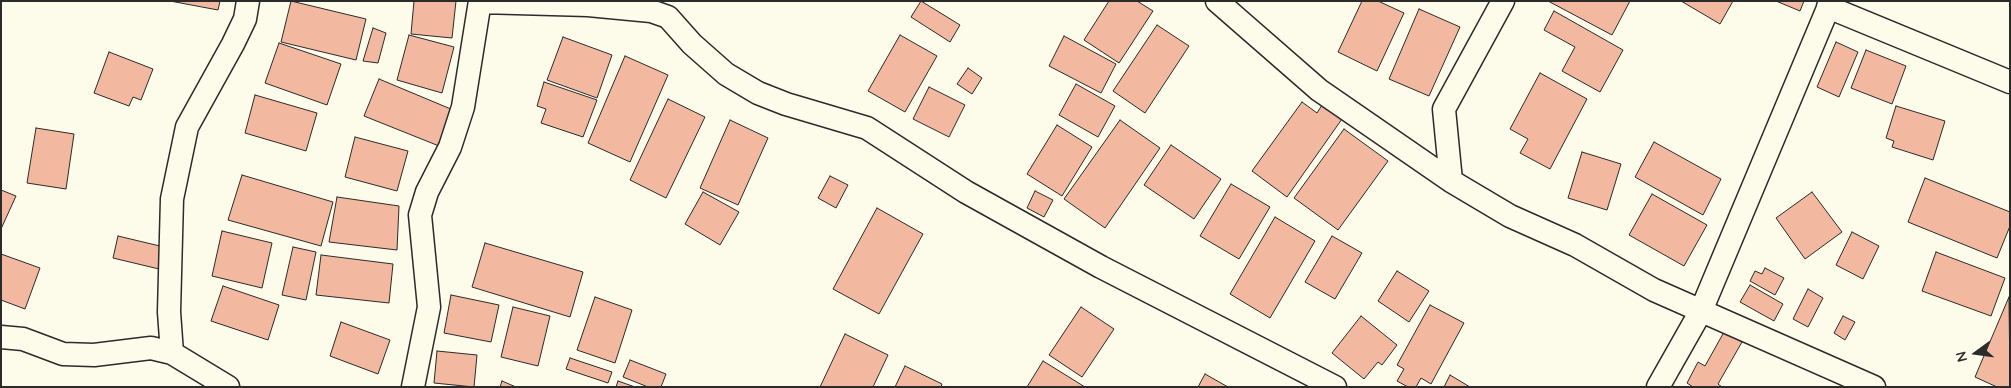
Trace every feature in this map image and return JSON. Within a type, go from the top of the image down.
[{"type":"street","points":[[172,353],[169,312],[172,199],[187,127],[233,44],[245,19],[248,1]]},
{"type":"street","points":[[1217,1],[1318,90],[1451,181],[1510,216],[1575,245],[1654,290],[1874,387]]},
{"type":"street","points":[[1451,181],[1444,109],[1502,1]]},
{"type":"street","points":[[413,387],[429,307],[420,214],[427,192],[450,147],[463,107],[480,2],[588,5],[651,11],[668,17],[692,44],[726,74],[758,93],[786,104],[867,128],[966,192],[1101,267],[1335,387]]},
{"type":"street","points":[[1658,387],[1701,311],[1830,4],[2010,82]]},
{"type":"street","points":[[1,337],[23,339],[64,354],[94,355],[151,348],[172,353],[228,387]]},
{"type":"building","points":[[170,1],[220,1],[218,10]]},
{"type":"building","points":[[291,1],[366,19],[356,60],[281,42]]},
{"type":"building","points":[[414,1],[456,1],[452,38],[411,34]]},
{"type":"building","points":[[921,1],[960,25],[950,42],[911,17]]},
{"type":"building","points":[[1109,1],[1137,1],[1153,11],[1119,63],[1084,40]]},
{"type":"building","points":[[1362,1],[1378,1],[1404,13],[1377,71],[1338,52]]},
{"type":"building","points":[[1548,1],[1630,1],[1612,35]]},
{"type":"building","points":[[1681,1],[1733,1],[1720,24]]},
{"type":"building","points":[[1776,1],[1804,1],[1800,11]]},
{"type":"building","points":[[1419,9],[1460,27],[1429,96],[1389,79]]},
{"type":"building","points":[[1554,11],[1623,50],[1600,92],[1562,71],[1575,47],[1544,30]]},
{"type":"building","points":[[1157,25],[1189,46],[1145,113],[1113,91]]},
{"type":"building","points":[[373,28],[386,33],[378,63],[363,61]]},
{"type":"building","points":[[409,35],[454,47],[442,93],[397,80]]},
{"type":"building","points":[[900,35],[937,56],[905,112],[868,91]]},
{"type":"building","points":[[1064,36],[1116,64],[1101,93],[1049,66]]},
{"type":"building","points":[[563,37],[612,55],[597,98],[547,80]]},
{"type":"building","points":[[1836,42],[1858,52],[1839,97],[1817,87]]},
{"type":"building","points":[[279,43],[341,64],[327,105],[265,83]]},
{"type":"building","points":[[1866,50],[1906,66],[1892,104],[1851,88]]},
{"type":"building","points":[[109,52],[153,69],[141,100],[133,97],[129,106],[94,93]]},
{"type":"building","points":[[625,56],[668,75],[630,162],[588,143]]},
{"type":"building","points":[[968,68],[982,78],[972,94],[957,84]]},
{"type":"building","points":[[1540,73],[1587,99],[1550,169],[1520,153],[1528,139],[1510,129]]},
{"type":"building","points":[[379,79],[458,112],[444,148],[364,116]]},
{"type":"building","points":[[544,82],[597,100],[583,137],[541,123],[546,109],[537,106]]},
{"type":"building","points":[[1076,84],[1115,106],[1098,137],[1059,115]]},
{"type":"building","points":[[929,87],[965,105],[949,137],[913,119]]},
{"type":"building","points":[[255,95],[317,113],[306,151],[245,133]]},
{"type":"building","points":[[668,99],[705,117],[666,198],[630,180]]},
{"type":"building","points":[[1302,102],[1317,113],[1322,105],[1342,119],[1287,197],[1252,171]]},
{"type":"building","points":[[1896,106],[1945,121],[1933,160],[1892,147],[1894,141],[1886,138]]},
{"type":"building","points":[[730,120],[768,138],[738,205],[700,188]]},
{"type":"building","points":[[1120,120],[1160,148],[1105,228],[1064,199]]},
{"type":"building","points":[[1057,125],[1092,147],[1062,196],[1027,174]]},
{"type":"building","points":[[36,128],[74,134],[66,189],[27,183]]},
{"type":"building","points":[[1344,129],[1388,161],[1338,230],[1294,198]]},
{"type":"building","points":[[355,137],[408,151],[397,191],[345,177]]},
{"type":"building","points":[[1654,142],[1721,179],[1703,215],[1635,177]]},
{"type":"building","points":[[1171,145],[1221,179],[1194,219],[1144,185]]},
{"type":"building","points":[[1582,152],[1621,164],[1607,210],[1568,198]]},
{"type":"building","points":[[242,175],[333,202],[321,246],[228,220]]},
{"type":"building","points":[[830,176],[848,185],[836,208],[818,198]]},
{"type":"building","points":[[1925,178],[2010,212],[2010,226],[1997,258],[1908,222]]},
{"type":"building","points":[[1231,184],[1270,207],[1239,259],[1200,236]]},
{"type":"building","points":[[1,190],[16,196],[1,229]]},
{"type":"building","points":[[1035,191],[1053,200],[1044,217],[1027,208]]},
{"type":"building","points":[[703,192],[739,212],[720,245],[685,224]]},
{"type":"building","points":[[1812,192],[1842,232],[1805,259],[1776,218]]},
{"type":"building","points":[[1652,194],[1707,225],[1684,266],[1629,235]]},
{"type":"building","points":[[337,197],[399,206],[397,250],[329,242]]},
{"type":"building","points":[[877,208],[923,234],[879,314],[833,289]]},
{"type":"building","points":[[1275,217],[1315,241],[1270,318],[1230,294]]},
{"type":"building","points":[[222,231],[272,243],[262,288],[212,276]]},
{"type":"building","points":[[1852,232],[1879,246],[1863,279],[1836,265]]},
{"type":"building","points":[[118,236],[164,247],[159,269],[113,258]]},
{"type":"building","points":[[1332,236],[1362,253],[1335,299],[1305,282]]},
{"type":"building","points":[[485,243],[583,272],[570,317],[472,287]]},
{"type":"building","points":[[293,247],[316,252],[306,300],[282,295]]},
{"type":"building","points":[[1936,252],[2005,278],[1991,316],[1922,291]]},
{"type":"building","points":[[1,254],[40,268],[25,309],[1,300]]},
{"type":"building","points":[[321,255],[393,264],[389,303],[316,295]]},
{"type":"building","points":[[1765,268],[1784,278],[1775,295],[1750,281],[1755,271],[1762,274]]},
{"type":"building","points":[[1397,271],[1429,291],[1409,322],[1378,301]]},
{"type":"building","points":[[1750,285],[1783,304],[1774,321],[1740,302]]},
{"type":"building","points":[[223,286],[279,305],[268,340],[211,321]]},
{"type":"building","points":[[1808,289],[1823,298],[1808,327],[1793,319]]},
{"type":"building","points":[[451,295],[499,305],[491,342],[444,333]]},
{"type":"building","points":[[595,297],[632,310],[615,363],[577,350]]},
{"type":"building","points":[[2009,297],[2010,387],[1997,387],[1975,377]]},
{"type":"building","points":[[1430,305],[1464,323],[1431,384],[1421,378],[1416,387],[1408,387],[1397,381],[1404,369],[1397,365]]},
{"type":"building","points":[[513,307],[550,316],[538,366],[501,357]]},
{"type":"building","points":[[1081,307],[1114,329],[1082,377],[1049,355]]},
{"type":"building","points":[[1361,316],[1397,345],[1382,365],[1378,362],[1364,379],[1332,353]]},
{"type":"building","points":[[1843,316],[1855,322],[1845,340],[1834,333]]},
{"type":"building","points":[[341,322],[390,340],[378,374],[330,356]]},
{"type":"building","points":[[1724,332],[1742,342],[1718,384],[1722,387],[1693,387],[1687,383],[1698,362],[1705,366]]},
{"type":"building","points":[[845,334],[888,355],[873,387],[820,387]]},
{"type":"building","points":[[437,351],[477,355],[474,387],[434,383]]},
{"type":"building","points":[[570,358],[612,372],[608,383],[566,369]]},
{"type":"building","points":[[630,360],[666,374],[661,387],[648,387],[623,377]]},
{"type":"building","points":[[1043,361],[1085,387],[1027,387]]},
{"type":"building","points":[[905,366],[942,384],[941,387],[895,387]]},
{"type":"building","points":[[1205,374],[1228,387],[1198,387]]},
{"type":"building","points":[[1450,375],[1470,387],[1444,387]]},
{"type":"building","points":[[502,381],[516,387],[500,387]]},
{"type":"building","points":[[618,381],[635,387],[616,387]]}]
